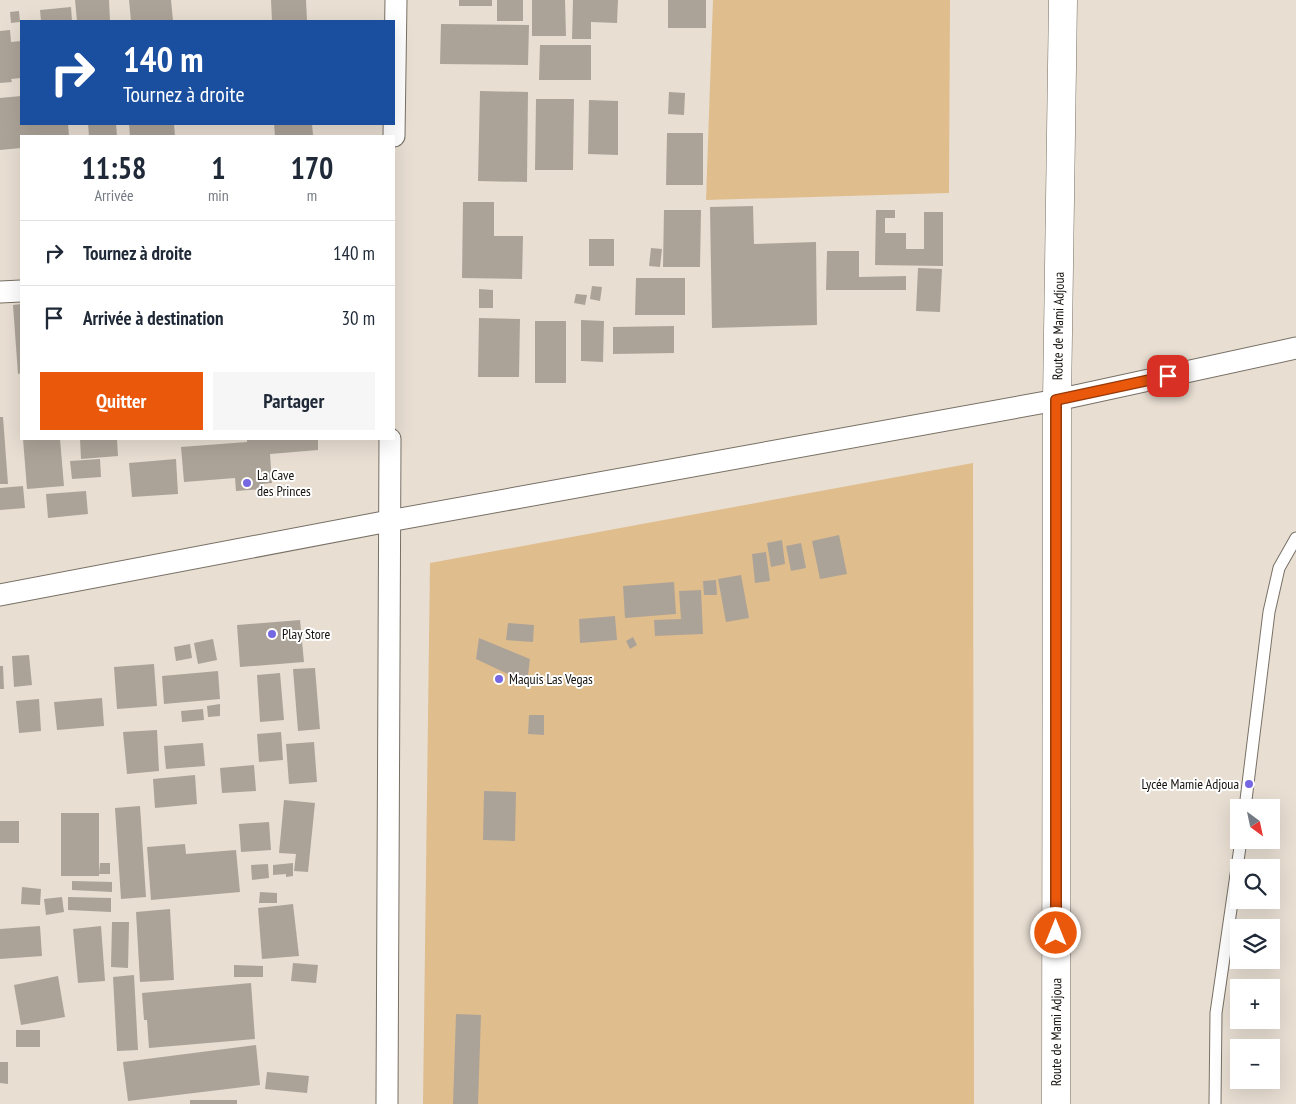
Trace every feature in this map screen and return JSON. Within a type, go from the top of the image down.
[{"type":"street","points":[[395,68],[396,0]]},
{"type":"street","name":"Route de Mami Adjoua","points":[[1056,1104],[1056,400],[1063,0]]},
{"type":"street","points":[[0,292],[20,291]]},
{"type":"street","points":[[0,595],[389,521],[1056,400],[1296,348]]},
{"type":"street","points":[[387,1104],[390,440]]},
{"type":"lane","points":[[1246,799],[1269,612],[1279,568],[1296,538]]},
{"type":"lane","points":[[1215,1104],[1216,1013],[1239,849]]},
{"type":"shaded area","points":[[713,0],[950,0],[949,193],[706,200]]},
{"type":"shaded area","points":[[973,463],[974,1104],[423,1104],[430,563]]},
{"type":"building","points":[[75,0],[109,0],[110,20],[77,20]]},
{"type":"building","points":[[129,0],[171,0],[173,20],[131,20]]},
{"type":"building","points":[[271,0],[306,0],[307,20],[272,20]]},
{"type":"building","points":[[459,0],[492,0],[492,6],[459,6]]},
{"type":"building","points":[[497,0],[523,0],[523,21],[497,21]]},
{"type":"building","points":[[532,0],[565,0],[566,36],[532,36]]},
{"type":"building","points":[[573,0],[618,0],[617,23],[591,22],[591,39],[572,39]]},
{"type":"building","points":[[668,0],[706,0],[706,28],[668,28]]},
{"type":"building","points":[[71,7],[72,20],[41,20],[40,10]]},
{"type":"building","points":[[19,11],[20,22],[11,23],[10,12]]},
{"type":"building","points":[[441,24],[529,25],[528,65],[440,64]]},
{"type":"building","points":[[10,30],[11,42],[20,41],[20,78],[11,79],[12,82],[0,83],[0,31]]},
{"type":"building","points":[[540,45],[591,45],[591,80],[539,80]]},
{"type":"building","points":[[480,91],[528,92],[527,182],[478,181]]},
{"type":"building","points":[[669,92],[685,93],[684,115],[668,114]]},
{"type":"building","points":[[20,96],[20,125],[68,125],[69,135],[20,135],[20,148],[0,150],[0,98]]},
{"type":"building","points":[[536,99],[574,99],[573,170],[535,170]]},
{"type":"building","points":[[589,100],[618,101],[618,155],[588,154]]},
{"type":"building","points":[[88,125],[116,125],[117,135],[89,135]]},
{"type":"building","points":[[129,125],[174,125],[175,135],[130,135]]},
{"type":"building","points":[[274,125],[312,125],[313,135],[275,135]]},
{"type":"building","points":[[667,133],[703,133],[703,185],[666,185]]},
{"type":"building","points":[[463,202],[494,202],[494,236],[523,236],[522,279],[462,278]]},
{"type":"building","points":[[753,206],[754,244],[816,242],[817,325],[712,328],[710,207]]},
{"type":"building","points":[[664,210],[701,210],[700,267],[663,267]]},
{"type":"building","points":[[876,210],[895,210],[895,218],[885,218],[885,233],[906,233],[906,249],[924,249],[924,212],[943,212],[943,266],[875,265]]},
{"type":"building","points":[[589,239],[614,239],[614,266],[589,266]]},
{"type":"building","points":[[651,248],[662,249],[660,267],[649,266]]},
{"type":"building","points":[[827,251],[859,251],[859,277],[906,276],[906,290],[826,290]]},
{"type":"building","points":[[918,268],[942,269],[940,312],[916,311]]},
{"type":"building","points":[[636,278],[685,278],[685,315],[635,315]]},
{"type":"building","points":[[592,286],[602,287],[600,301],[590,299]]},
{"type":"building","points":[[479,289],[493,290],[493,308],[479,308]]},
{"type":"building","points":[[576,294],[587,295],[585,305],[574,303]]},
{"type":"building","points":[[20,304],[20,373],[18,374],[13,305]]},
{"type":"building","points":[[479,318],[520,319],[519,377],[478,377]]},
{"type":"building","points":[[581,320],[604,321],[603,362],[581,361]]},
{"type":"building","points":[[535,321],[566,321],[566,383],[535,383]]},
{"type":"building","points":[[674,326],[674,353],[613,354],[613,327]]},
{"type":"building","points":[[0,417],[3,417],[8,484],[0,484]]},
{"type":"building","points":[[23,440],[60,440],[64,486],[27,489]]},
{"type":"building","points":[[80,440],[117,440],[118,456],[81,459]]},
{"type":"building","points":[[247,440],[318,440],[318,450],[270,454],[272,483],[262,484],[263,489],[236,491],[235,478],[184,482],[181,447],[247,442]]},
{"type":"building","points":[[100,459],[101,477],[72,479],[70,461]]},
{"type":"building","points":[[176,459],[178,494],[132,497],[129,463]]},
{"type":"building","points":[[23,486],[25,508],[0,510],[0,488]]},
{"type":"building","points":[[86,491],[88,514],[48,518],[46,494]]},
{"type":"building","points":[[839,535],[847,574],[820,579],[812,541]]},
{"type":"building","points":[[782,540],[785,564],[771,567],[767,543]]},
{"type":"building","points":[[801,543],[806,568],[791,571],[786,546]]},
{"type":"building","points":[[766,552],[770,581],[755,583],[752,554]]},
{"type":"building","points":[[741,575],[749,618],[726,622],[718,579]]},
{"type":"building","points":[[716,580],[717,595],[704,595],[703,581]]},
{"type":"building","points":[[674,582],[676,614],[625,618],[623,586]]},
{"type":"building","points":[[701,590],[703,634],[655,636],[654,620],[681,619],[679,591]]},
{"type":"building","points":[[615,616],[617,640],[580,643],[579,619]]},
{"type":"building","points":[[300,620],[304,662],[240,667],[237,625]]},
{"type":"building","points":[[508,623],[534,625],[533,642],[506,640]]},
{"type":"building","points":[[633,637],[637,645],[630,649],[626,641]]},
{"type":"building","points":[[479,638],[530,659],[527,683],[476,659]]},
{"type":"building","points":[[213,639],[217,660],[198,664],[194,643]]},
{"type":"building","points":[[190,644],[192,658],[176,661],[174,647]]},
{"type":"building","points":[[29,655],[32,685],[14,687],[12,656]]},
{"type":"building","points":[[154,664],[157,706],[117,709],[114,667]]},
{"type":"building","points":[[0,666],[3,666],[4,689],[0,689]]},
{"type":"building","points":[[315,668],[320,729],[298,731],[293,669]]},
{"type":"building","points":[[218,671],[220,699],[164,704],[162,676]]},
{"type":"building","points":[[280,673],[284,720],[260,722],[257,675]]},
{"type":"building","points":[[102,698],[104,726],[57,730],[54,702]]},
{"type":"building","points":[[39,699],[41,731],[19,733],[16,701]]},
{"type":"building","points":[[220,704],[220,716],[208,717],[207,706]]},
{"type":"building","points":[[203,709],[204,720],[182,722],[181,711]]},
{"type":"building","points":[[529,715],[544,715],[544,735],[528,734]]},
{"type":"building","points":[[157,730],[159,771],[127,774],[123,732]]},
{"type":"building","points":[[281,732],[283,760],[259,762],[257,734]]},
{"type":"building","points":[[314,742],[317,782],[289,784],[286,744]]},
{"type":"building","points":[[203,743],[205,766],[166,769],[164,746]]},
{"type":"building","points":[[254,765],[256,791],[222,793],[220,768]]},
{"type":"building","points":[[195,775],[197,804],[155,808],[153,779]]},
{"type":"building","points":[[484,791],[516,792],[515,841],[483,840]]},
{"type":"building","points":[[284,800],[315,803],[308,872],[294,871],[296,854],[279,853]]},
{"type":"building","points":[[140,806],[146,897],[121,899],[115,808]]},
{"type":"building","points":[[61,813],[99,813],[99,876],[61,876]]},
{"type":"building","points":[[0,821],[19,821],[19,843],[0,843]]},
{"type":"building","points":[[269,822],[271,850],[241,852],[239,824]]},
{"type":"building","points":[[185,844],[186,854],[236,850],[240,892],[151,900],[147,847]]},
{"type":"building","points":[[100,863],[110,863],[110,874],[99,874]]},
{"type":"building","points":[[293,863],[293,876],[286,877],[286,874],[273,875],[273,865]]},
{"type":"building","points":[[268,864],[269,878],[252,880],[251,865]]},
{"type":"building","points":[[72,881],[112,882],[112,892],[72,890]]},
{"type":"building","points":[[22,887],[41,889],[40,905],[21,904]]},
{"type":"building","points":[[260,892],[277,893],[277,903],[259,903]]},
{"type":"building","points":[[62,897],[64,912],[46,915],[44,899]]},
{"type":"building","points":[[68,897],[111,898],[111,912],[68,910]]},
{"type":"building","points":[[293,904],[299,956],[262,959],[258,908]]},
{"type":"building","points":[[170,909],[174,980],[140,982],[136,912]]},
{"type":"building","points":[[112,922],[129,922],[128,968],[111,967]]},
{"type":"building","points":[[40,926],[42,956],[0,959],[0,929]]},
{"type":"building","points":[[101,926],[105,981],[78,983],[73,929]]},
{"type":"building","points":[[293,963],[318,965],[316,983],[291,981]]},
{"type":"building","points":[[234,965],[263,966],[263,977],[234,977]]},
{"type":"building","points":[[134,975],[138,1050],[117,1051],[113,977]]},
{"type":"building","points":[[58,976],[65,1017],[21,1025],[14,985]]},
{"type":"building","points":[[251,983],[255,1039],[149,1048],[147,1020],[144,1020],[142,993]]},
{"type":"building","points":[[456,1014],[481,1015],[478,1104],[453,1104]]},
{"type":"building","points":[[16,1030],[40,1030],[40,1047],[16,1047]]},
{"type":"building","points":[[256,1045],[260,1085],[128,1101],[123,1062]]},
{"type":"building","points":[[0,1062],[8,1062],[8,1084],[0,1083]]},
{"type":"building","points":[[267,1072],[309,1076],[307,1093],[265,1089]]},
{"type":"building","points":[[190,1100],[237,1100],[237,1104],[190,1104]]},
{"type":"place","name":"La Cave des Princes","points":[[247,483]]},
{"type":"place","name":"Play Store","points":[[272,634]]},
{"type":"place","name":"Maquis Las Vegas","points":[[499,679]]},
{"type":"place","name":"Lycée Mamie Adjoua","points":[[1249,784]]},
{"type":"route","points":[[1056,933],[1056,400],[1168,376]]}]
